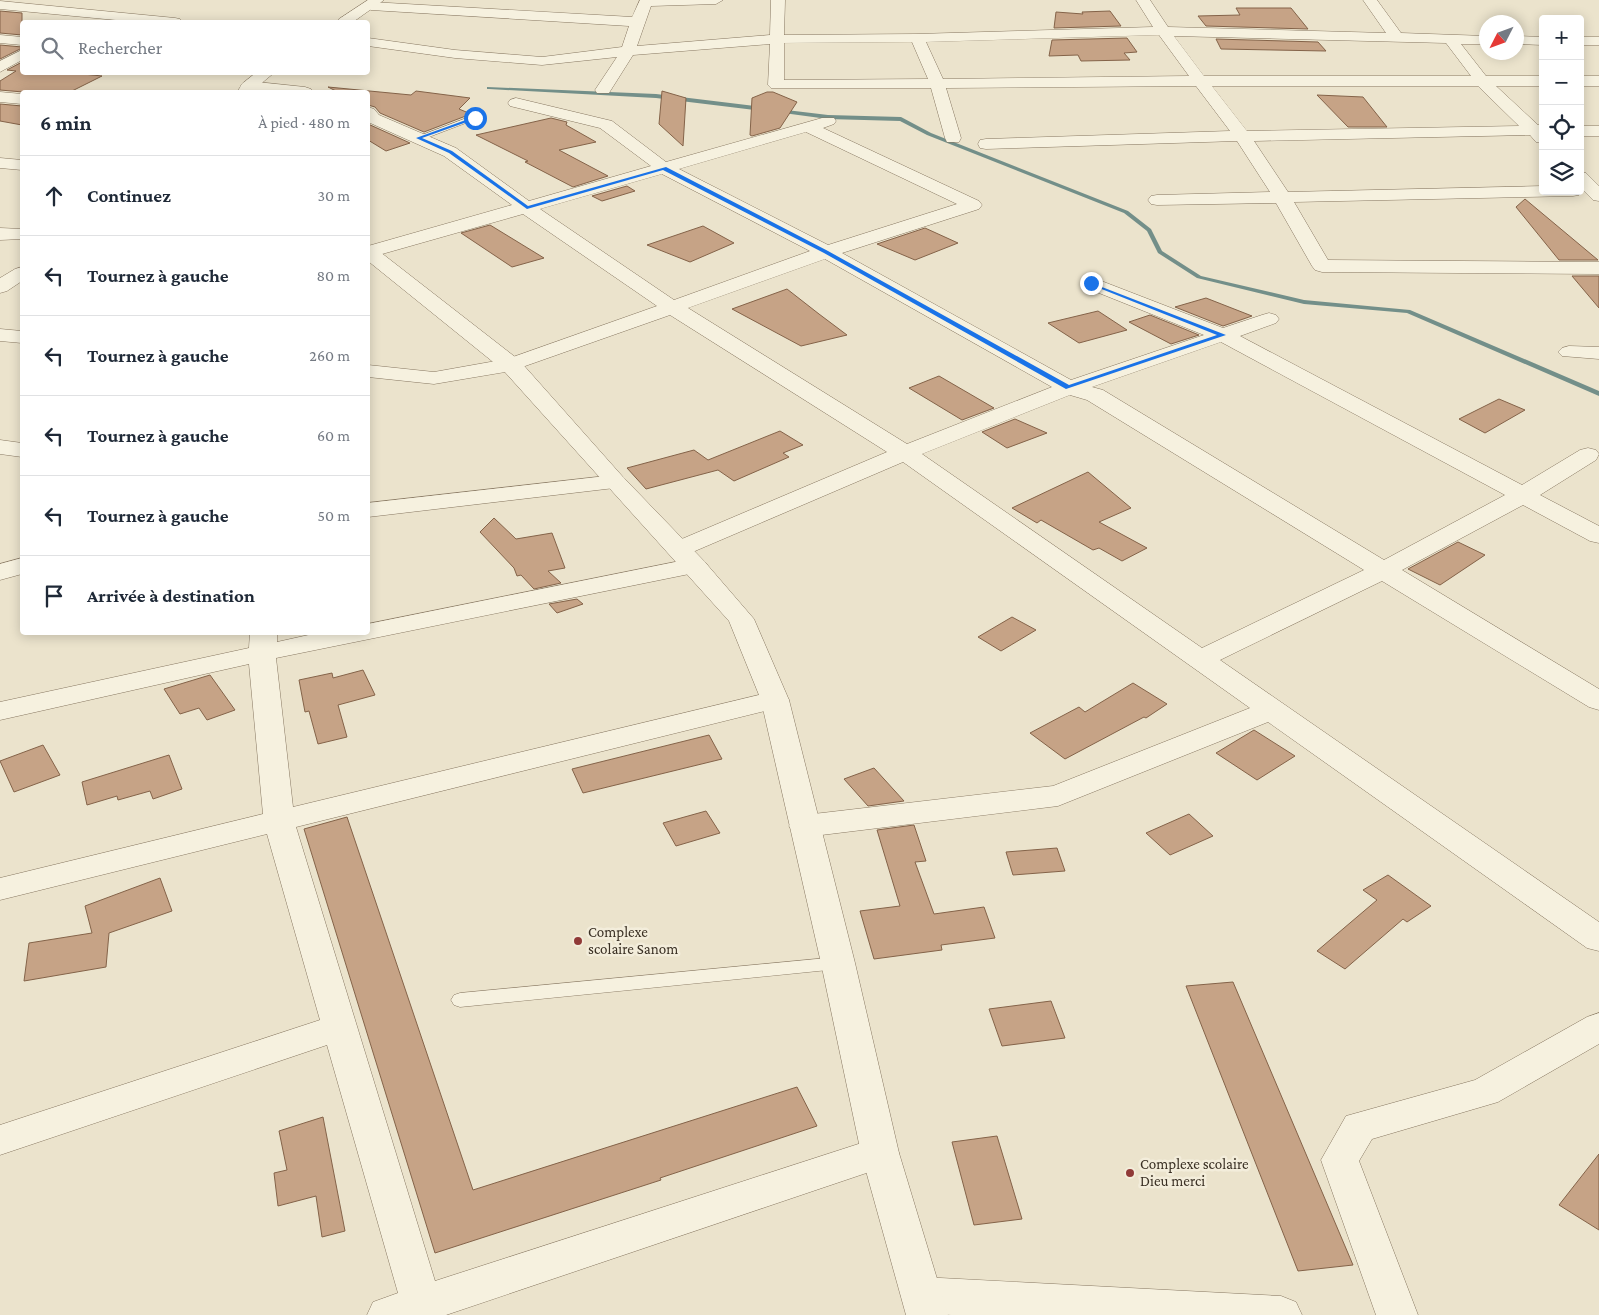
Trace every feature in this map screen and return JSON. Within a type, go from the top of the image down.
[{"type":"street","points":[[603,90],[628,51],[637,22],[647,1],[716,0]]},
{"type":"street","points":[[778,0],[776,85],[1199,80],[1539,81]]},
{"type":"street","points":[[1143,0],[1162,31],[1242,136],[1284,198],[1322,266],[1599,268]]},
{"type":"street","points":[[1370,0],[1397,38]]},
{"type":"street","points":[[347,20],[374,3],[637,22]]},
{"type":"street","points":[[0,5],[71,18],[87,7],[163,20]]},
{"type":"street","points":[[370,42],[455,54],[542,61],[628,51],[777,39],[917,38],[1162,31],[1479,40]]},
{"type":"street","points":[[917,38],[937,83],[953,138]]},
{"type":"street","points":[[0,39],[20,41]]},
{"type":"street","points":[[1450,39],[1482,81],[1539,132]]},
{"type":"street","points":[[1524,40],[1539,40]]},
{"type":"street","points":[[1584,41],[1599,42]]},
{"type":"street","points":[[0,67],[20,55]]},
{"type":"street","points":[[246,89],[264,75]]},
{"type":"street","points":[[1584,81],[1599,81]]},
{"type":"street","points":[[246,89],[266,90]]},
{"type":"street","points":[[0,97],[20,99]]},
{"type":"street","points":[[516,103],[606,124],[664,168],[826,252],[1069,388],[1095,395],[1599,701]]},
{"type":"street","points":[[370,114],[373,118],[450,152],[527,208],[673,308],[905,454],[1599,939]]},
{"type":"street","points":[[370,251],[828,121]]},
{"type":"street","points":[[370,371],[434,378],[511,365],[826,252],[973,205],[808,127]]},
{"type":"street","points":[[1584,130],[1599,131]]},
{"type":"street","points":[[986,144],[1242,136],[1539,133]]},
{"type":"street","points":[[0,163],[20,164]]},
{"type":"street","points":[[1584,182],[1593,192]]},
{"type":"street","points":[[1158,200],[1539,192]]},
{"type":"street","points":[[0,234],[20,234]]},
{"type":"street","points":[[370,254],[511,365],[614,482],[687,557],[741,619],[775,700],[838,962],[880,1153],[924,1305],[1281,1315]]},
{"type":"street","points":[[0,287],[20,274]]},
{"type":"street","points":[[1091,283],[1223,335],[1599,536]]},
{"type":"street","points":[[370,631],[687,557],[905,454],[1069,388],[1269,319]]},
{"type":"street","points":[[0,335],[20,337]]},
{"type":"street","points":[[1569,352],[1599,353]]},
{"type":"street","points":[[0,447],[20,450]]},
{"type":"street","points":[[1199,660],[1384,570],[1521,496],[1588,455]]},
{"type":"street","points":[[370,510],[614,482]]},
{"type":"street","points":[[0,572],[20,567]]},
{"type":"street","points":[[0,711],[263,643],[338,635]]},
{"type":"street","points":[[263,643],[280,822],[340,1027],[412,1311],[880,1153]]},
{"type":"street","points":[[0,888],[280,822],[775,700]]},
{"type":"street","points":[[805,826],[1058,796],[1272,710]]},
{"type":"street","points":[[0,1140],[340,1027]]},
{"type":"street","points":[[1397,1315],[1340,1160],[1359,1127],[1485,1092],[1599,1027]]},
{"type":"lane","points":[[418,138],[475,118]]},
{"type":"lane","points":[[460,1000],[838,962]]},
{"type":"building","points":[[1236,8],[1291,8],[1308,29],[1206,26],[1198,16],[1240,15]]},
{"type":"building","points":[[0,11],[22,13],[20,35],[0,33]]},
{"type":"building","points":[[1110,11],[1121,26],[1054,28],[1056,12],[1083,14],[1082,12]]},
{"type":"building","points":[[1127,38],[1137,52],[1124,53],[1130,60],[1081,61],[1078,55],[1049,56],[1052,40]]},
{"type":"building","points":[[1216,39],[1318,42],[1326,51],[1221,49]]},
{"type":"building","points":[[0,45],[20,47],[20,49],[0,59]]},
{"type":"building","points":[[20,63],[20,75],[102,76],[74,90],[20,90],[20,92],[0,90],[0,81],[16,71],[7,70]]},
{"type":"building","points":[[328,87],[359,90],[334,90]]},
{"type":"building","points":[[370,91],[411,95],[416,91],[470,98],[459,109],[471,114],[424,132],[380,113],[375,107],[370,106]]},
{"type":"building","points":[[662,91],[686,98],[683,146],[659,124]]},
{"type":"building","points":[[767,92],[773,92],[797,102],[780,128],[752,136],[750,135],[752,98]]},
{"type":"building","points":[[1317,95],[1363,97],[1387,127],[1348,127]]},
{"type":"building","points":[[0,104],[20,106],[20,125],[0,121]]},
{"type":"building","points":[[551,118],[567,122],[566,125],[596,142],[559,150],[608,176],[573,187],[525,162],[528,161],[476,135]]},
{"type":"building","points":[[370,125],[410,143],[386,151],[370,141]]},
{"type":"building","points":[[627,186],[635,191],[602,201],[592,196]]},
{"type":"building","points":[[1525,199],[1598,260],[1559,260],[1516,207]]},
{"type":"building","points":[[490,225],[544,258],[512,267],[461,233]]},
{"type":"building","points":[[703,226],[734,243],[690,262],[647,245]]},
{"type":"building","points":[[925,228],[958,243],[915,260],[877,244]]},
{"type":"building","points":[[1572,276],[1599,276],[1599,308]]},
{"type":"building","points":[[787,289],[847,335],[801,346],[732,309]]},
{"type":"building","points":[[1206,298],[1252,316],[1223,326],[1175,307]]},
{"type":"building","points":[[1098,311],[1127,330],[1079,343],[1048,323]]},
{"type":"building","points":[[1150,315],[1199,335],[1171,344],[1129,322]]},
{"type":"building","points":[[939,376],[994,408],[962,420],[909,388]]},
{"type":"building","points":[[1499,399],[1525,410],[1485,433],[1459,419]]},
{"type":"building","points":[[1015,419],[1047,433],[1007,448],[982,432]]},
{"type":"building","points":[[780,431],[803,445],[783,453],[789,457],[734,481],[718,470],[646,489],[627,468],[694,450],[708,460]]},
{"type":"building","points":[[1088,472],[1131,508],[1099,522],[1147,548],[1122,561],[1099,548],[1093,550],[1041,520],[1037,523],[1012,508]]},
{"type":"building","points":[[494,518],[516,539],[552,533],[565,568],[548,571],[561,583],[534,589],[521,575],[517,576],[514,568],[480,532]]},
{"type":"building","points":[[1458,542],[1485,555],[1440,585],[1408,569]]},
{"type":"building","points":[[577,599],[583,604],[557,613],[549,604]]},
{"type":"building","points":[[1012,617],[1036,630],[1001,651],[978,637]]},
{"type":"building","points":[[363,670],[375,695],[338,705],[347,737],[318,744],[309,711],[305,712],[299,680],[332,673],[333,678]]},
{"type":"building","points":[[210,675],[235,710],[207,720],[199,708],[180,714],[164,689]]},
{"type":"building","points":[[1133,683],[1167,704],[1146,718],[1144,717],[1065,759],[1030,733],[1079,707],[1085,712]]},
{"type":"building","points":[[1254,730],[1295,756],[1257,780],[1216,753]]},
{"type":"building","points":[[709,735],[722,759],[583,793],[572,769]]},
{"type":"building","points":[[43,745],[60,775],[14,792],[0,761]]},
{"type":"building","points":[[169,755],[182,789],[153,799],[150,791],[118,800],[117,796],[87,805],[82,782]]},
{"type":"building","points":[[874,768],[904,801],[868,806],[844,779]]},
{"type":"building","points":[[706,811],[720,833],[676,846],[663,823]]},
{"type":"building","points":[[1189,814],[1213,836],[1170,855],[1146,833]]},
{"type":"building","points":[[347,817],[473,1190],[797,1087],[817,1126],[660,1178],[661,1180],[435,1253],[304,829]]},
{"type":"building","points":[[914,825],[926,861],[915,862],[934,914],[984,907],[995,938],[941,945],[942,950],[874,959],[860,911],[900,906],[877,830]]},
{"type":"building","points":[[1057,848],[1065,871],[1013,875],[1006,852]]},
{"type":"building","points":[[1388,875],[1431,906],[1407,922],[1403,919],[1345,969],[1317,951],[1377,900],[1363,890]]},
{"type":"building","points":[[160,878],[172,911],[109,933],[106,967],[24,981],[29,943],[92,933],[85,906]]},
{"type":"building","points":[[1233,982],[1353,1265],[1298,1271],[1186,986]]},
{"type":"building","points":[[1051,1001],[1065,1038],[1002,1046],[989,1009]]},
{"type":"building","points":[[323,1117],[345,1231],[322,1237],[316,1196],[278,1206],[274,1173],[287,1170],[279,1131]]},
{"type":"building","points":[[997,1136],[1022,1219],[974,1225],[952,1142]]},
{"type":"building","points":[[1599,1154],[1599,1230],[1559,1205]]},
{"type":"waterway","points":[[489,88],[656,96],[763,109]]},
{"type":"waterway","points":[[778,111],[828,117],[901,119],[929,134],[1126,212],[1149,230],[1160,252],[1199,277],[1304,302],[1408,311],[1599,394]]},
{"type":"place","name":"Complexe scolaire Sanom","points":[[578,941]]},
{"type":"place","name":"Complexe scolaire Dieu merci","points":[[1130,1173]]},
{"type":"route","points":[[475,118],[418,138],[450,152],[527,208],[664,168],[826,252],[1069,388],[1223,335],[1091,283]]}]
